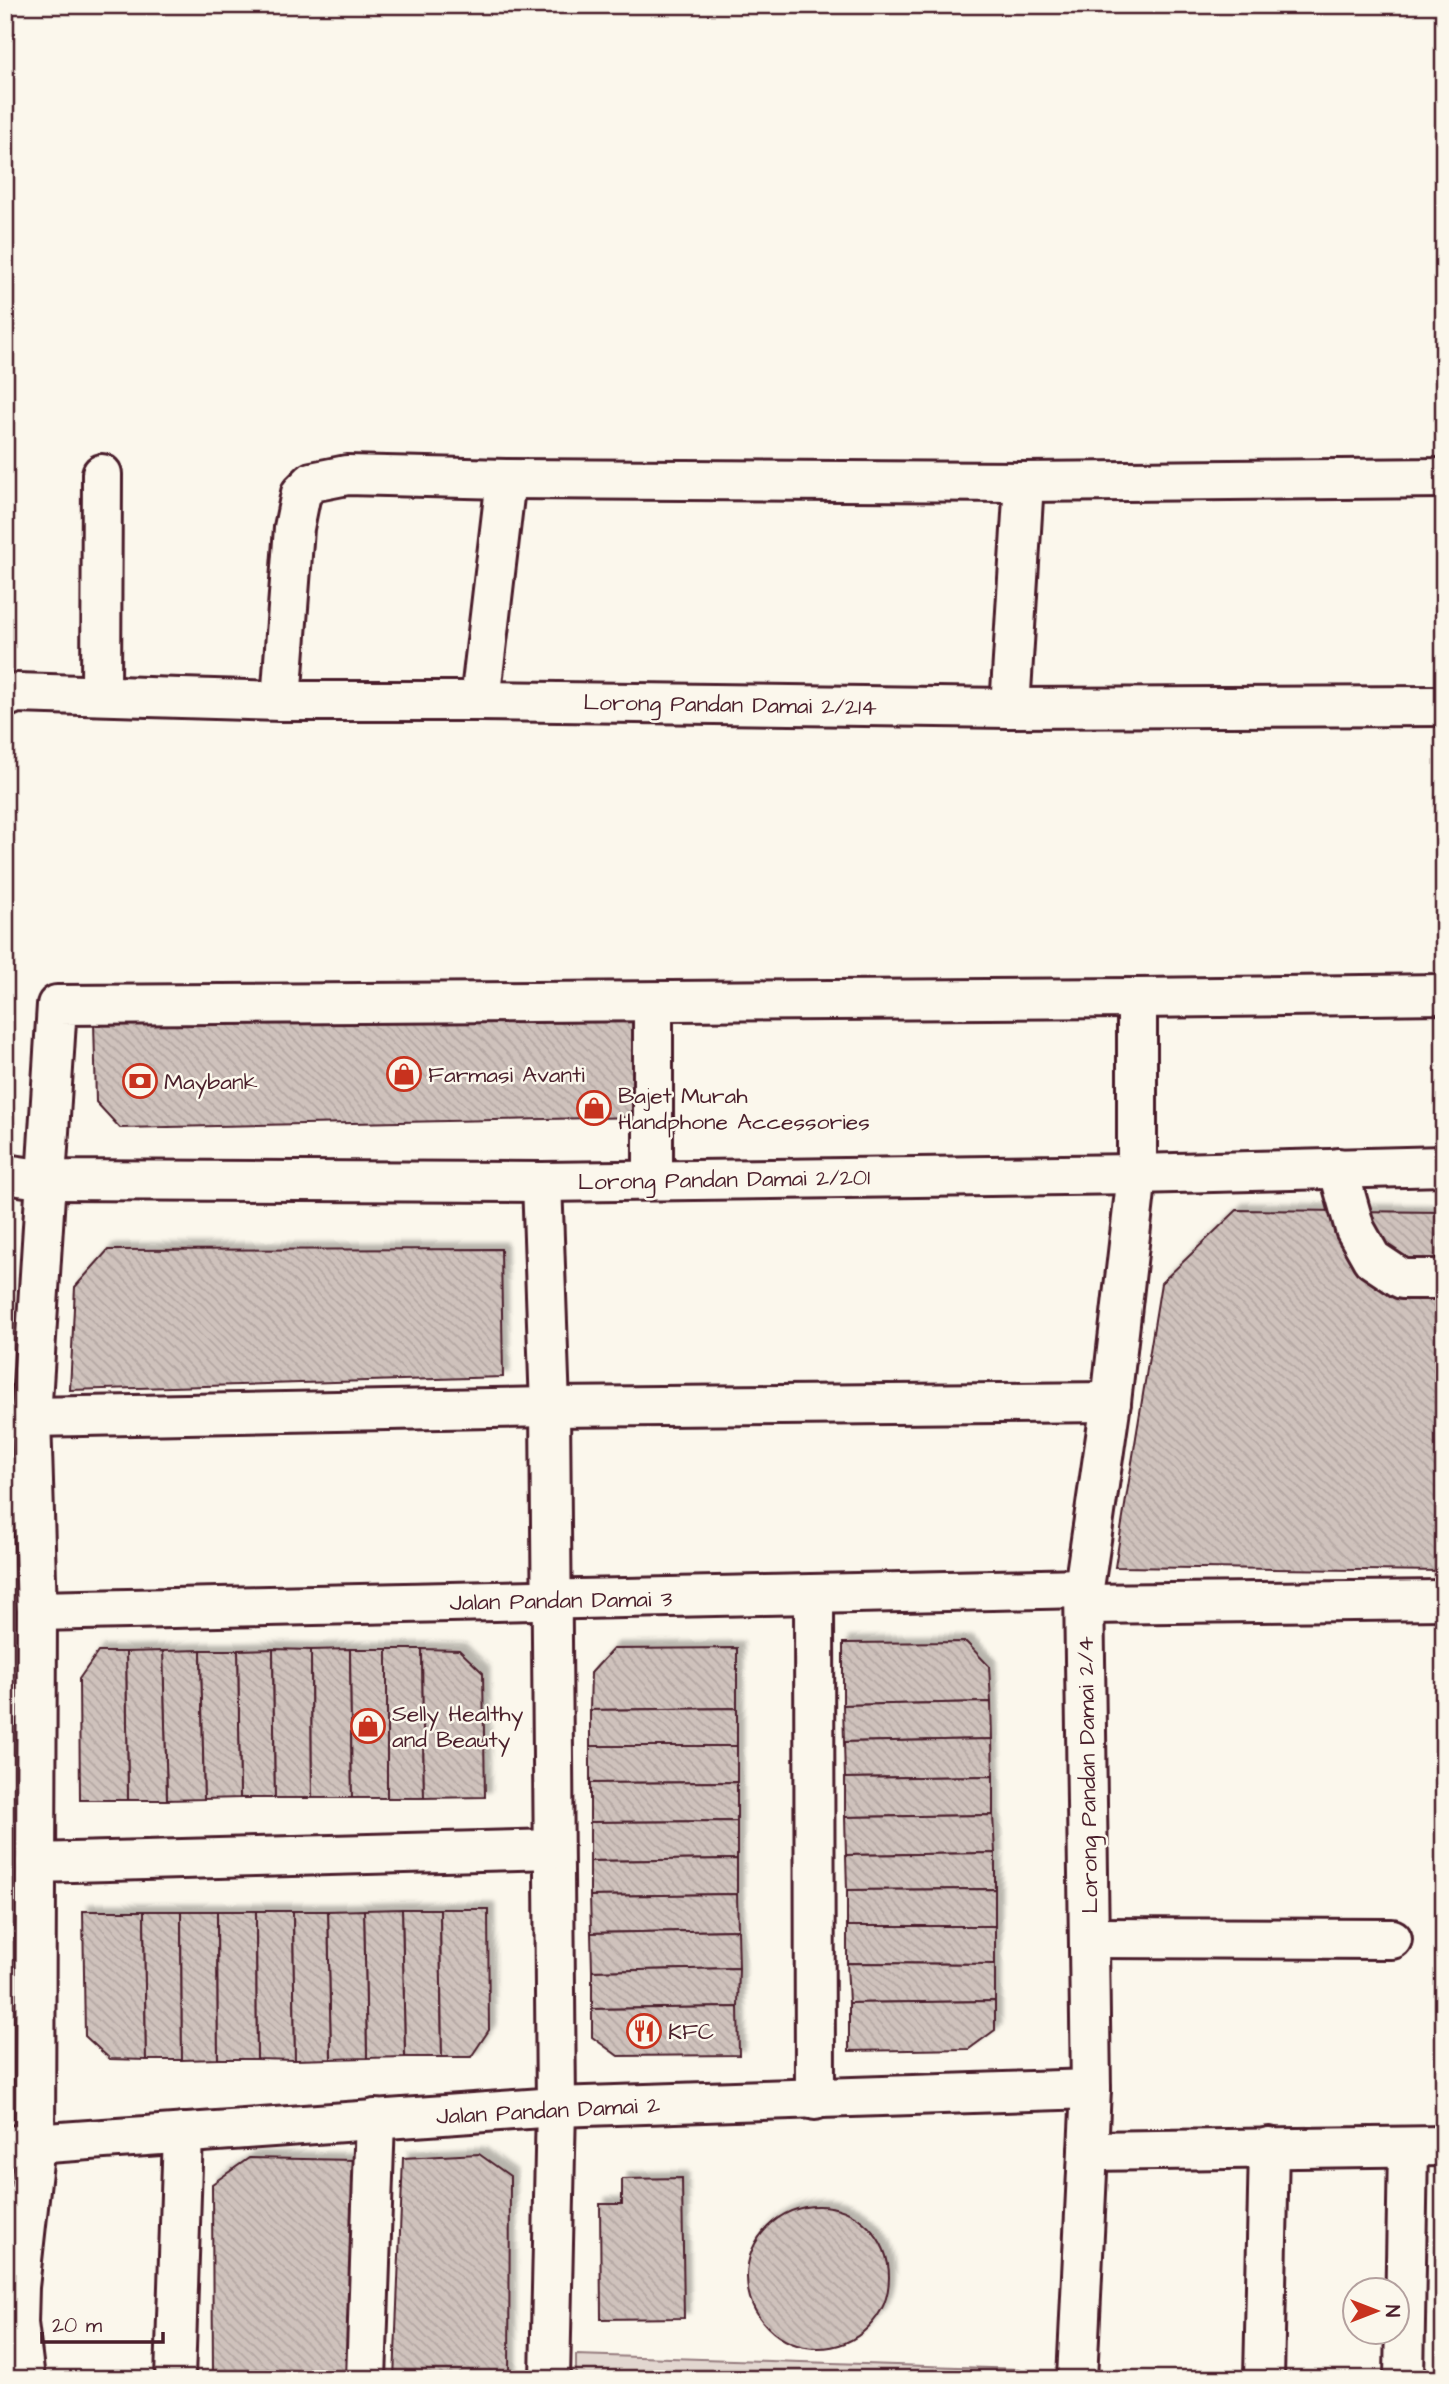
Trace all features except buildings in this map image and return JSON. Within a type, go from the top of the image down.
[{"type":"street","points":[[101,695],[102,474]]},
{"type":"street","points":[[281,701],[294,528],[301,493],[312,482],[347,475],[506,479],[1024,482],[1444,478]]},
{"type":"street","points":[[480,701],[506,479]]},
{"type":"street","points":[[1010,708],[1024,482]]},
{"type":"street","name":"Lorong Pandan Damai 2/214","points":[[9,691],[281,701],[1010,708],[1444,706]]},
{"type":"street","points":[[25,2379],[18,2323],[20,2145],[36,1863],[37,1611],[31,1417],[57,1005],[1444,994]]},
{"type":"street","name":"Lorong Pandan Damai 2/4","points":[[1077,2379],[1091,2089],[1084,1596],[1111,1402],[1137,1174],[1137,998]]},
{"type":"street","points":[[653,1002],[653,1180]]},
{"type":"street","name":"Lorong Pandan Damai 2/201","points":[[5,1174],[47,1180],[542,1182],[1137,1174],[1444,1166]]},
{"type":"street","points":[[1338,1168],[1355,1229],[1372,1259],[1402,1279],[1444,1279]]},
{"type":"street","points":[[542,1182],[550,1407],[556,2106],[550,2379]]},
{"type":"street","points":[[31,1417],[550,1407],[1111,1402]]},
{"type":"street","points":[[814,1594],[815,2100]]},
{"type":"street","name":"Jalan Pandan Damai 3","points":[[37,1611],[814,1594],[1444,1600]]},
{"type":"street","points":[[36,1863],[553,1849]]},
{"type":"street","points":[[1089,1938],[1392,1939]]},
{"type":"street","name":"Jalan Pandan Damai 2","points":[[20,2145],[556,2106],[815,2100],[1091,2089]]},
{"type":"street","points":[[366,2379],[375,2119]]},
{"type":"street","points":[[175,2379],[183,2133]]},
{"type":"street","points":[[1088,2151],[1426,2146],[1404,2379]]},
{"type":"street","points":[[1264,2379],[1269,2147]]},
{"type":"shaded area","points":[[576,2355],[1020,2369],[1020,2379],[576,2379]]},
{"type":"place","name":"Farmasi Avanti","points":[[404,1074]]},
{"type":"place","name":"Maybank","points":[[140,1081]]},
{"type":"place","name":"Bajet Murah Handphone Accessories","points":[[594,1108]]},
{"type":"place","name":"Selly Healthy and Beauty","points":[[368,1726]]},
{"type":"place","name":"KFC","points":[[644,2031]]}]
